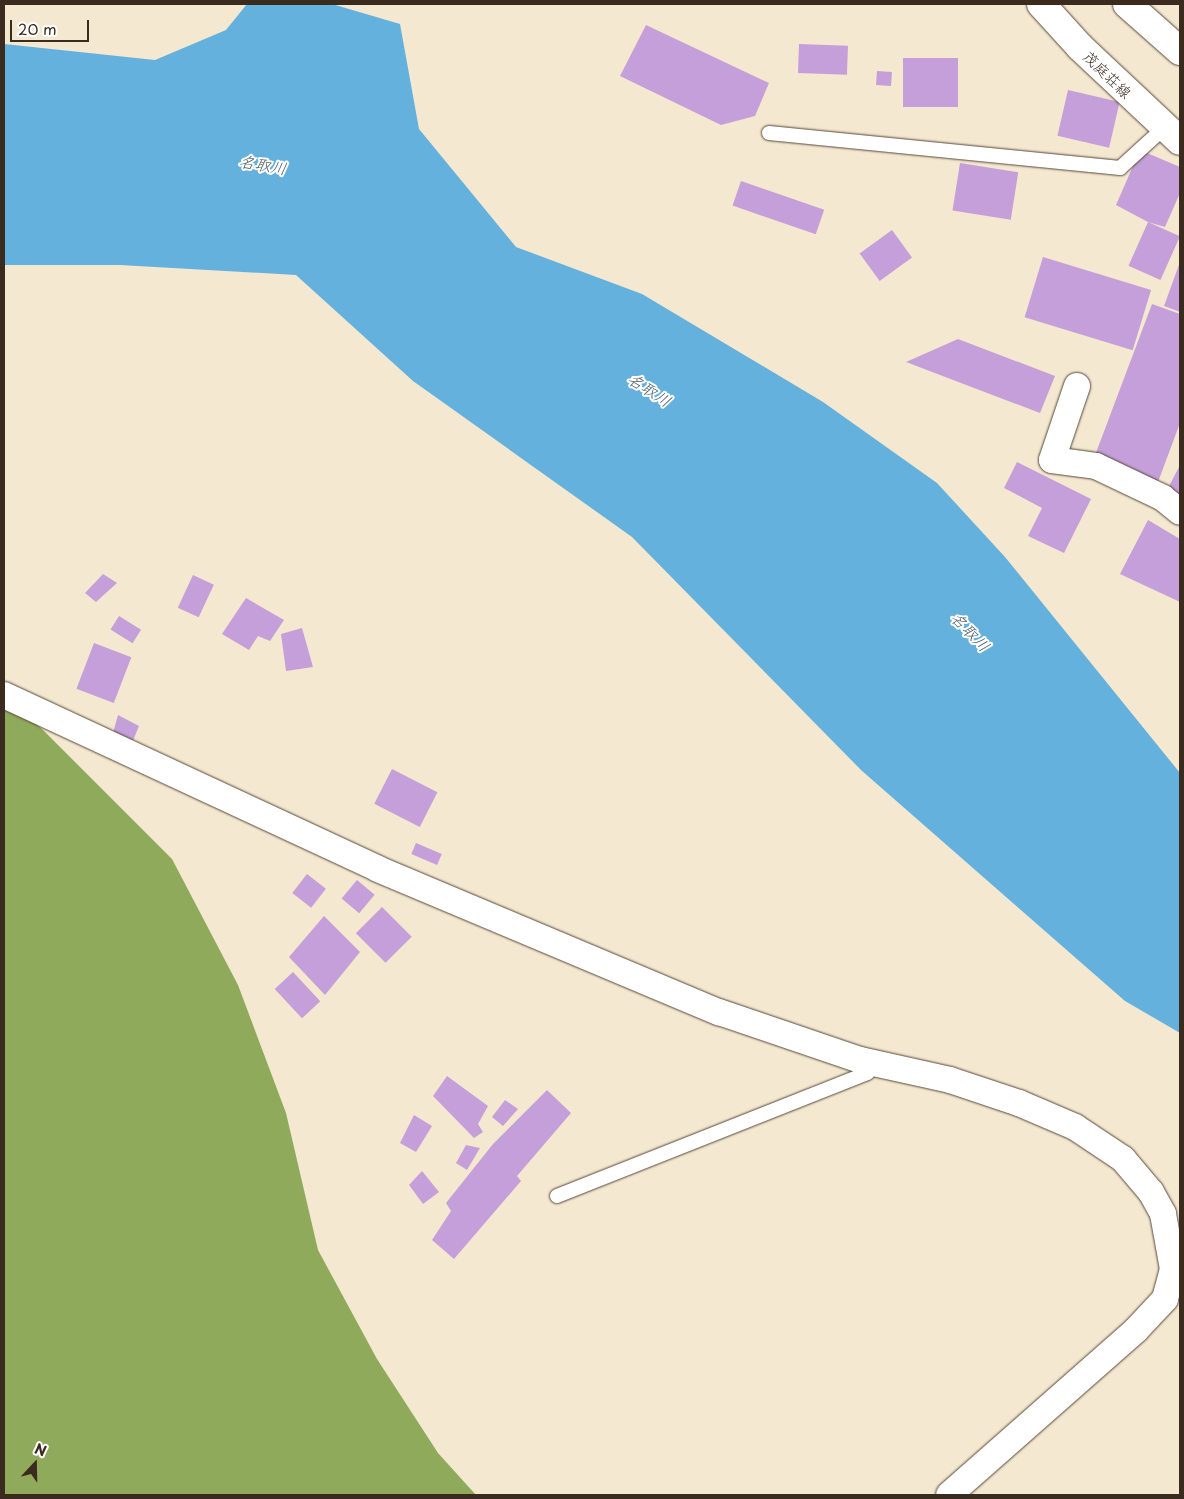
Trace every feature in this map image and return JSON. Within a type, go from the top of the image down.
[{"type":"main road","name":"茂庭荘線","points":[[1041,4],[1080,47],[1172,134]]},
{"type":"main road","points":[[1126,4],[1180,51]]},
{"type":"street","points":[[1077,386],[1052,460],[1096,466],[1162,498],[1180,512]]},
{"type":"street","points":[[4,695],[378,869],[719,1012],[876,1064],[950,1080],[1019,1103],[1075,1127],[1123,1159],[1151,1192],[1163,1214],[1171,1251],[1170,1284],[1155,1313],[949,1495]]},
{"type":"lane","points":[[768,133],[1120,168],[1172,134]]},
{"type":"lane","points":[[557,1196],[867,1073],[876,1064]]},
{"type":"green space","points":[[4,701],[41,728],[172,859],[238,985],[286,1113],[318,1250],[377,1359],[438,1453],[476,1495],[4,1495]]},
{"type":"water","name":"名取川","points":[[247,4],[332,4],[400,24],[419,129],[516,247],[642,294],[823,402],[937,483],[1005,557],[1180,773],[1180,1033],[1125,1001],[861,770],[632,537],[413,381],[296,275],[120,265],[4,265],[4,44],[155,60],[226,30]]},
{"type":"building","points":[[646,25],[769,83],[755,116],[721,125],[620,76]]},
{"type":"building","points":[[799,44],[848,46],[847,75],[798,73]]},
{"type":"building","points":[[903,58],[958,58],[958,107],[903,107]]},
{"type":"building","points":[[877,71],[892,72],[891,86],[876,85]]},
{"type":"building","points":[[1068,90],[1120,102],[1109,148],[1057,136]]},
{"type":"building","points":[[1140,150],[1180,167],[1180,193],[1165,227],[1148,222],[1116,205]]},
{"type":"building","points":[[960,163],[1018,172],[1011,220],[952,210]]},
{"type":"building","points":[[741,181],[824,210],[816,234],[733,206]]},
{"type":"building","points":[[1148,222],[1180,236],[1160,280],[1128,266]]},
{"type":"building","points":[[892,230],[912,258],[880,281],[860,254]]},
{"type":"building","points":[[1043,257],[1151,290],[1133,350],[1025,317]]},
{"type":"building","points":[[1180,262],[1180,312],[1164,306]]},
{"type":"building","points":[[1152,304],[1180,314],[1180,423],[1158,482],[1094,458]]},
{"type":"building","points":[[958,339],[1055,376],[1040,413],[906,362]]},
{"type":"building","points":[[1017,462],[1091,499],[1064,553],[1028,536],[1042,508],[1004,488]]},
{"type":"building","points":[[1180,465],[1180,508],[1163,498]]},
{"type":"building","points":[[1148,520],[1180,539],[1180,602],[1120,574]]},
{"type":"building","points":[[103,574],[117,583],[96,602],[85,593]]},
{"type":"building","points":[[193,575],[214,585],[199,617],[178,608]]},
{"type":"building","points":[[246,598],[284,620],[270,641],[258,636],[249,650],[222,634]]},
{"type":"building","points":[[119,616],[141,630],[133,643],[111,630]]},
{"type":"building","points":[[302,628],[313,667],[286,671],[281,634]]},
{"type":"building","points":[[94,643],[131,657],[114,703],[76,689]]},
{"type":"building","points":[[118,715],[139,726],[132,743],[113,733]]},
{"type":"building","points":[[392,769],[437,792],[420,827],[374,804]]},
{"type":"building","points":[[416,843],[442,854],[437,865],[411,854]]},
{"type":"building","points":[[307,874],[326,889],[311,908],[292,893]]},
{"type":"building","points":[[357,880],[375,895],[359,913],[342,898]]},
{"type":"building","points":[[382,907],[412,937],[386,963],[356,933]]},
{"type":"building","points":[[324,916],[360,952],[325,995],[289,957]]},
{"type":"building","points":[[293,972],[320,1001],[302,1018],[275,989]]},
{"type":"building","points":[[447,1076],[488,1106],[478,1124],[483,1132],[474,1138],[433,1096]]},
{"type":"building","points":[[547,1090],[571,1113],[517,1176],[521,1181],[454,1259],[432,1240],[451,1211],[446,1203],[493,1144]]},
{"type":"building","points":[[505,1100],[518,1109],[503,1126],[492,1117]]},
{"type":"building","points":[[414,1115],[432,1126],[416,1152],[400,1143]]},
{"type":"building","points":[[466,1145],[480,1148],[467,1170],[456,1163]]},
{"type":"building","points":[[422,1171],[439,1192],[423,1204],[409,1185]]}]
